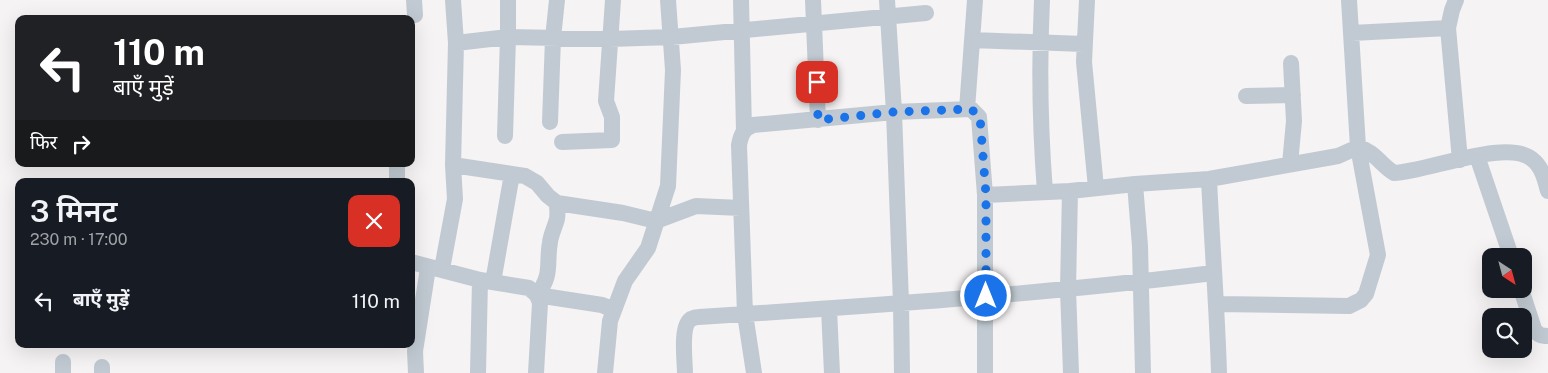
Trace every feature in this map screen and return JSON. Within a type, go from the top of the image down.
[{"type":"street","points":[[416,373],[415,351],[435,268],[455,199],[453,165],[456,43],[453,0]]},
{"type":"street","points":[[505,136],[508,0]]},
{"type":"street","points":[[550,122],[553,38],[557,0]]},
{"type":"street","points":[[562,142],[612,140],[612,117],[606,101],[612,0]]},
{"type":"street","points":[[605,373],[610,321],[624,281],[648,248],[668,186],[673,70],[668,0]]},
{"type":"street","points":[[741,0],[744,130],[739,145],[741,208],[745,314],[754,373]]},
{"type":"street","points":[[813,0],[818,120]]},
{"type":"street","points":[[887,0],[894,112],[902,373]]},
{"type":"street","points":[[967,109],[975,0]]},
{"type":"street","points":[[1042,0],[1040,43],[1045,192]]},
{"type":"street","points":[[1087,0],[1084,44],[1086,93],[1096,188]]},
{"type":"street","points":[[1217,304],[1349,306],[1361,300],[1366,294],[1378,255],[1358,147],[1350,0]]},
{"type":"street","points":[[1456,0],[1448,28],[1460,160]]},
{"type":"street","points":[[456,43],[508,38],[610,39],[672,37],[926,14]]},
{"type":"street","points":[[1352,33],[1448,28]]},
{"type":"street","points":[[972,40],[1084,44]]},
{"type":"street","points":[[1290,164],[1294,134],[1291,63]]},
{"type":"street","points":[[1246,96],[1293,95]]},
{"type":"street","points":[[744,130],[753,125],[894,112],[971,109],[980,117],[986,195],[985,373]]},
{"type":"street","points":[[986,195],[1070,191],[1209,179],[1338,156],[1358,147],[1371,152],[1388,170],[1394,173],[1477,156],[1511,152],[1524,154],[1534,160],[1542,172],[1548,191]]},
{"type":"street","points":[[1477,156],[1508,248]]},
{"type":"street","points":[[453,165],[531,178],[548,196],[557,202],[622,213],[656,222],[696,206],[741,208]]},
{"type":"street","points":[[478,373],[487,281],[512,174]]},
{"type":"street","points":[[1209,179],[1217,304],[1219,373]]},
{"type":"street","points":[[1135,184],[1141,282],[1143,373]]},
{"type":"street","points":[[1070,191],[1068,289],[1071,373]]},
{"type":"street","points":[[537,295],[544,286],[548,273],[550,236],[557,217],[557,202]]},
{"type":"street","points":[[415,263],[487,281],[529,288],[537,295],[540,303],[536,373]]},
{"type":"street","points":[[685,373],[684,332],[691,319],[699,317],[829,309],[1068,289],[1214,273]]},
{"type":"street","points":[[537,295],[602,305],[614,310]]},
{"type":"street","points":[[1524,298],[1537,334],[1548,336]]},
{"type":"street","points":[[829,309],[832,373]]},
{"type":"route","points":[[817,82],[818,120],[894,112],[971,109],[980,117],[986,195],[986,296]]}]
